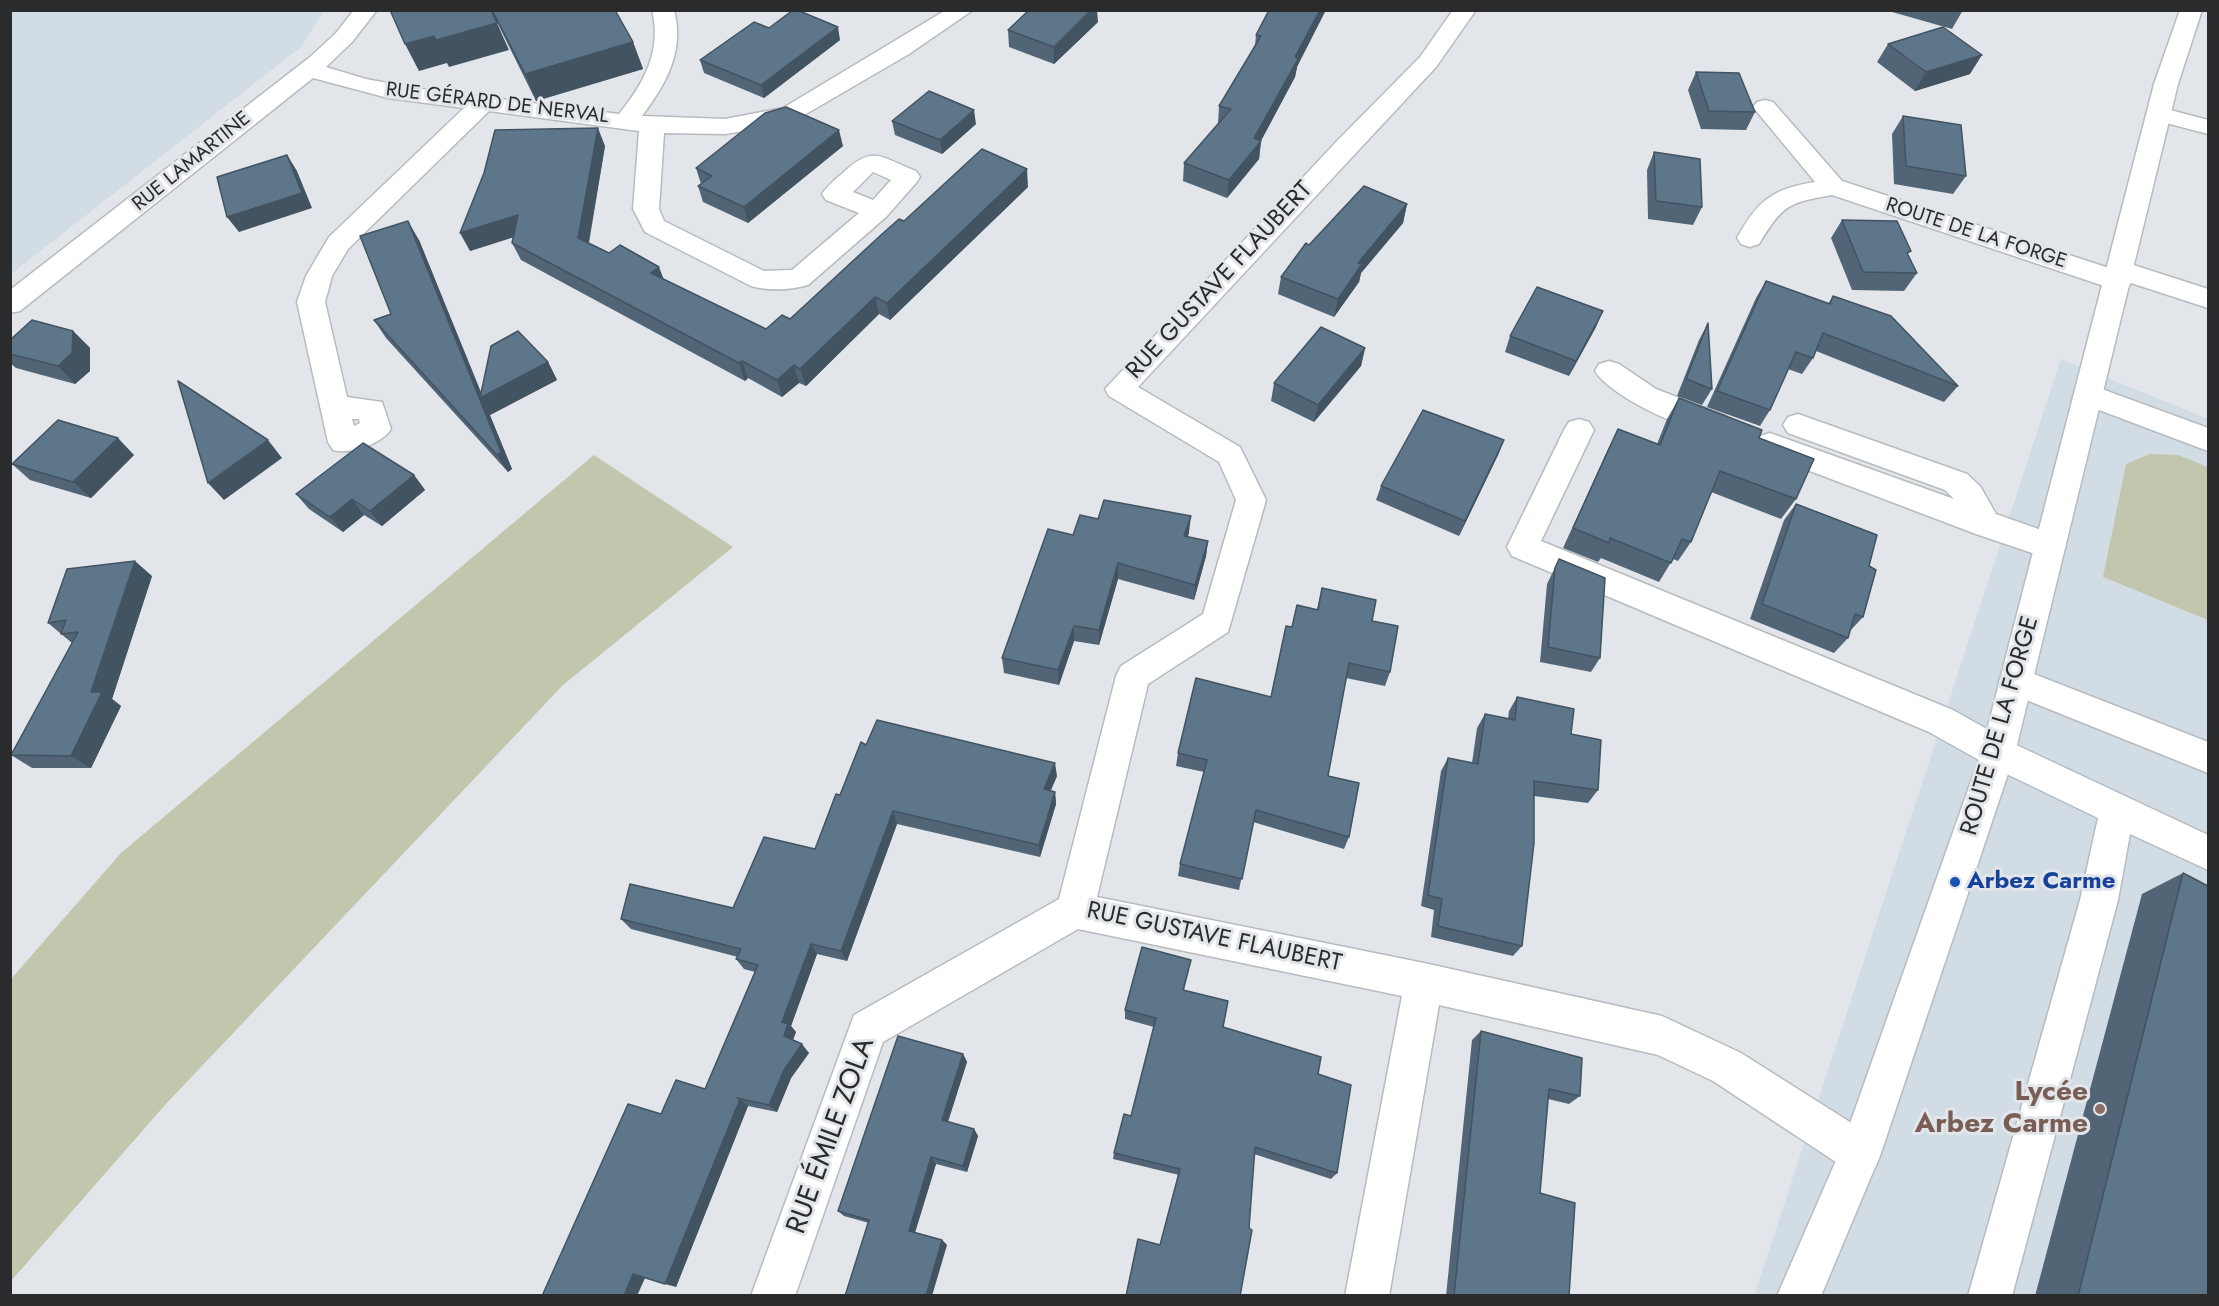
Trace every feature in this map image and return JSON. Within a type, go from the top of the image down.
[{"type":"street","name":"RUE LAMARTINE","points":[[10,304],[195,161],[308,68],[357,24],[366,10]]},
{"type":"street","points":[[627,120],[652,89],[666,50],[668,25],[663,10]]},
{"type":"street","name":"RUE GÉRARD DE NERVAL","points":[[308,68],[366,87],[405,96],[483,103],[684,128],[740,125],[792,112],[902,50],[962,10]]},
{"type":"street","name":"RUE GUSTAVE FLAUBERT","points":[[1465,10],[1428,62],[1346,146],[1226,279],[1119,389],[1230,455],[1251,500],[1217,622],[1133,676],[1075,910],[1424,982],[1662,1036],[1727,1066],[1860,1153]]},
{"type":"street","name":"ROUTE DE LA FORGE","points":[[1799,1296],[1860,1153],[1998,753],[2120,276],[2166,84],[2191,10]]},
{"type":"street","points":[[336,406],[311,302],[319,276],[338,243],[483,103]]},
{"type":"street","points":[[1750,238],[1760,218],[1773,203],[1786,196],[1833,187],[1766,107]]},
{"type":"street","points":[[2159,114],[2208,127]]},
{"type":"street","points":[[652,125],[646,209],[654,226],[760,280],[799,279],[877,212]]},
{"type":"street","name":"ROUTE DE LA FORGE","points":[[1833,187],[2120,276]]},
{"type":"street","points":[[2120,276],[2208,299]]},
{"type":"street","points":[[1609,371],[1624,385],[1640,395],[1987,525],[2050,546]]},
{"type":"street","points":[[2088,395],[2208,440]]},
{"type":"street","points":[[1798,425],[1956,482],[1969,494],[1987,525]]},
{"type":"street","points":[[1579,430],[1523,547],[1941,721],[1998,753],[2208,853]]},
{"type":"street","points":[[2016,681],[2208,758]]},
{"type":"street","points":[[1990,1296],[2099,900],[2117,810]]},
{"type":"street","name":"RUE ÉMILE ZOLA","points":[[773,1296],[868,1029],[1075,910]]},
{"type":"street","points":[[1367,1296],[1424,982]]},
{"type":"shaded area","points":[[11,10],[324,11],[301,47],[11,274]]},
{"type":"shaded area","points":[[2061,359],[2208,419],[2208,1295],[1754,1296]]},
{"type":"green space","points":[[2150,454],[2178,455],[2208,467],[2208,620],[2103,577],[2126,464]]},
{"type":"green space","points":[[594,455],[733,547],[563,685],[165,1105],[11,1281],[11,979],[121,853]]},
{"type":"building","points":[[390,10],[491,10],[497,23],[436,40],[434,36],[405,44]]},
{"type":"building","points":[[492,10],[615,10],[633,42],[525,74]]},
{"type":"building","points":[[793,10],[838,27],[761,85],[700,60],[754,22],[769,28]]},
{"type":"building","points":[[1029,10],[1091,10],[1054,47],[1008,30]]},
{"type":"building","points":[[1269,10],[1320,10],[1295,57],[1298,59],[1254,138],[1261,141],[1229,180],[1184,163],[1231,109],[1219,106],[1261,36],[1256,35]]},
{"type":"building","points":[[1943,27],[1982,55],[1926,72],[1888,44]]},
{"type":"building","points":[[1696,72],[1739,73],[1755,112],[1709,111]]},
{"type":"building","points":[[929,91],[974,110],[940,140],[892,121]]},
{"type":"building","points":[[786,107],[839,130],[744,207],[698,186],[712,176],[696,168],[765,113]]},
{"type":"building","points":[[1903,116],[1961,125],[1966,176],[1906,166]]},
{"type":"building","points":[[598,128],[578,238],[609,253],[620,245],[659,267],[651,273],[766,329],[782,315],[790,319],[899,219],[904,221],[982,149],[1027,169],[887,303],[875,297],[800,369],[794,365],[777,380],[742,361],[739,363],[512,243],[518,215],[460,233],[484,173],[495,130]]},
{"type":"building","points":[[1654,152],[1700,159],[1702,207],[1656,201]]},
{"type":"building","points":[[287,155],[302,193],[227,217],[217,177]]},
{"type":"building","points":[[1364,186],[1407,204],[1358,263],[1362,264],[1338,299],[1281,277],[1306,243],[1309,245]]},
{"type":"building","points":[[1842,220],[1897,221],[1911,251],[1907,253],[1917,273],[1863,272]]},
{"type":"building","points":[[408,221],[501,452],[497,455],[374,320],[391,314],[360,236]]},
{"type":"building","points":[[1766,281],[1830,304],[1833,296],[1891,316],[1958,386],[1823,333],[1813,358],[1796,352],[1770,410],[1717,391]]},
{"type":"building","points":[[1537,287],[1603,311],[1576,361],[1510,336]]},
{"type":"building","points":[[32,320],[73,331],[72,353],[58,366],[10,354],[10,340]]},
{"type":"building","points":[[1708,323],[1712,389],[1686,379]]},
{"type":"building","points":[[1321,327],[1365,348],[1318,405],[1274,383]]},
{"type":"building","points":[[518,331],[548,362],[480,398],[491,346]]},
{"type":"building","points":[[178,381],[268,440],[208,483]]},
{"type":"building","points":[[1679,398],[1762,430],[1759,438],[1814,459],[1796,499],[1720,471],[1691,542],[1682,539],[1671,563],[1610,538],[1609,543],[1573,528],[1618,429],[1660,445]]},
{"type":"building","points":[[1423,410],[1504,440],[1465,521],[1381,486]]},
{"type":"building","points":[[58,420],[118,438],[73,482],[12,464]]},
{"type":"building","points":[[363,443],[414,475],[370,511],[352,499],[330,517],[296,494]]},
{"type":"building","points":[[1104,500],[1191,516],[1184,536],[1208,541],[1195,585],[1118,563],[1099,630],[1074,626],[1058,670],[1002,658],[1048,529],[1073,535],[1080,515],[1098,519]]},
{"type":"building","points":[[1796,504],[1877,535],[1869,566],[1876,570],[1863,617],[1855,614],[1848,638],[1762,604]]},
{"type":"building","points":[[1559,559],[1605,578],[1600,658],[1548,647],[1555,568]]},
{"type":"building","points":[[135,561],[91,692],[102,692],[71,756],[11,755],[78,632],[61,634],[66,620],[48,623],[67,569]]},
{"type":"building","points":[[1322,588],[1376,600],[1372,621],[1398,626],[1390,672],[1349,663],[1328,776],[1359,783],[1349,837],[1256,810],[1242,879],[1180,864],[1207,760],[1178,753],[1196,678],[1271,697],[1286,626],[1292,627],[1297,605],[1318,610]]},
{"type":"building","points":[[1517,697],[1574,709],[1571,734],[1601,740],[1598,790],[1534,781],[1534,843],[1522,946],[1438,926],[1442,899],[1428,895],[1448,758],[1478,764],[1485,714],[1515,720]]},
{"type":"building","points":[[877,720],[1055,763],[1044,789],[1055,792],[1039,845],[893,811],[841,951],[811,944],[782,1022],[788,1024],[784,1036],[802,1044],[784,1070],[769,1105],[737,1098],[740,1099],[665,1284],[633,1274],[624,1296],[542,1296],[628,1104],[661,1114],[676,1080],[705,1089],[758,965],[736,959],[741,949],[621,919],[630,884],[733,908],[764,837],[815,849],[836,794],[840,795],[861,742],[866,745]]},
{"type":"building","points":[[2183,873],[2208,886],[2208,1296],[2078,1296]]},
{"type":"building","points":[[1142,947],[1191,960],[1183,990],[1228,1001],[1223,1027],[1321,1057],[1318,1074],[1351,1085],[1337,1173],[1255,1147],[1249,1228],[1252,1230],[1240,1296],[1126,1296],[1138,1239],[1160,1245],[1180,1169],[1114,1153],[1124,1114],[1131,1116],[1156,1018],[1125,1010]]},
{"type":"building","points":[[1481,1031],[1582,1058],[1580,1096],[1549,1089],[1540,1193],[1575,1203],[1569,1296],[1454,1296]]},
{"type":"building","points":[[898,1036],[963,1054],[942,1120],[974,1129],[963,1166],[931,1157],[909,1231],[942,1240],[926,1296],[845,1296],[869,1220],[838,1211]]},
{"type":"place","name":"Arbez Carme","points":[[1955,882]]},
{"type":"place","name":"Lycée Arbez Carme","points":[[2100,1109]]}]
